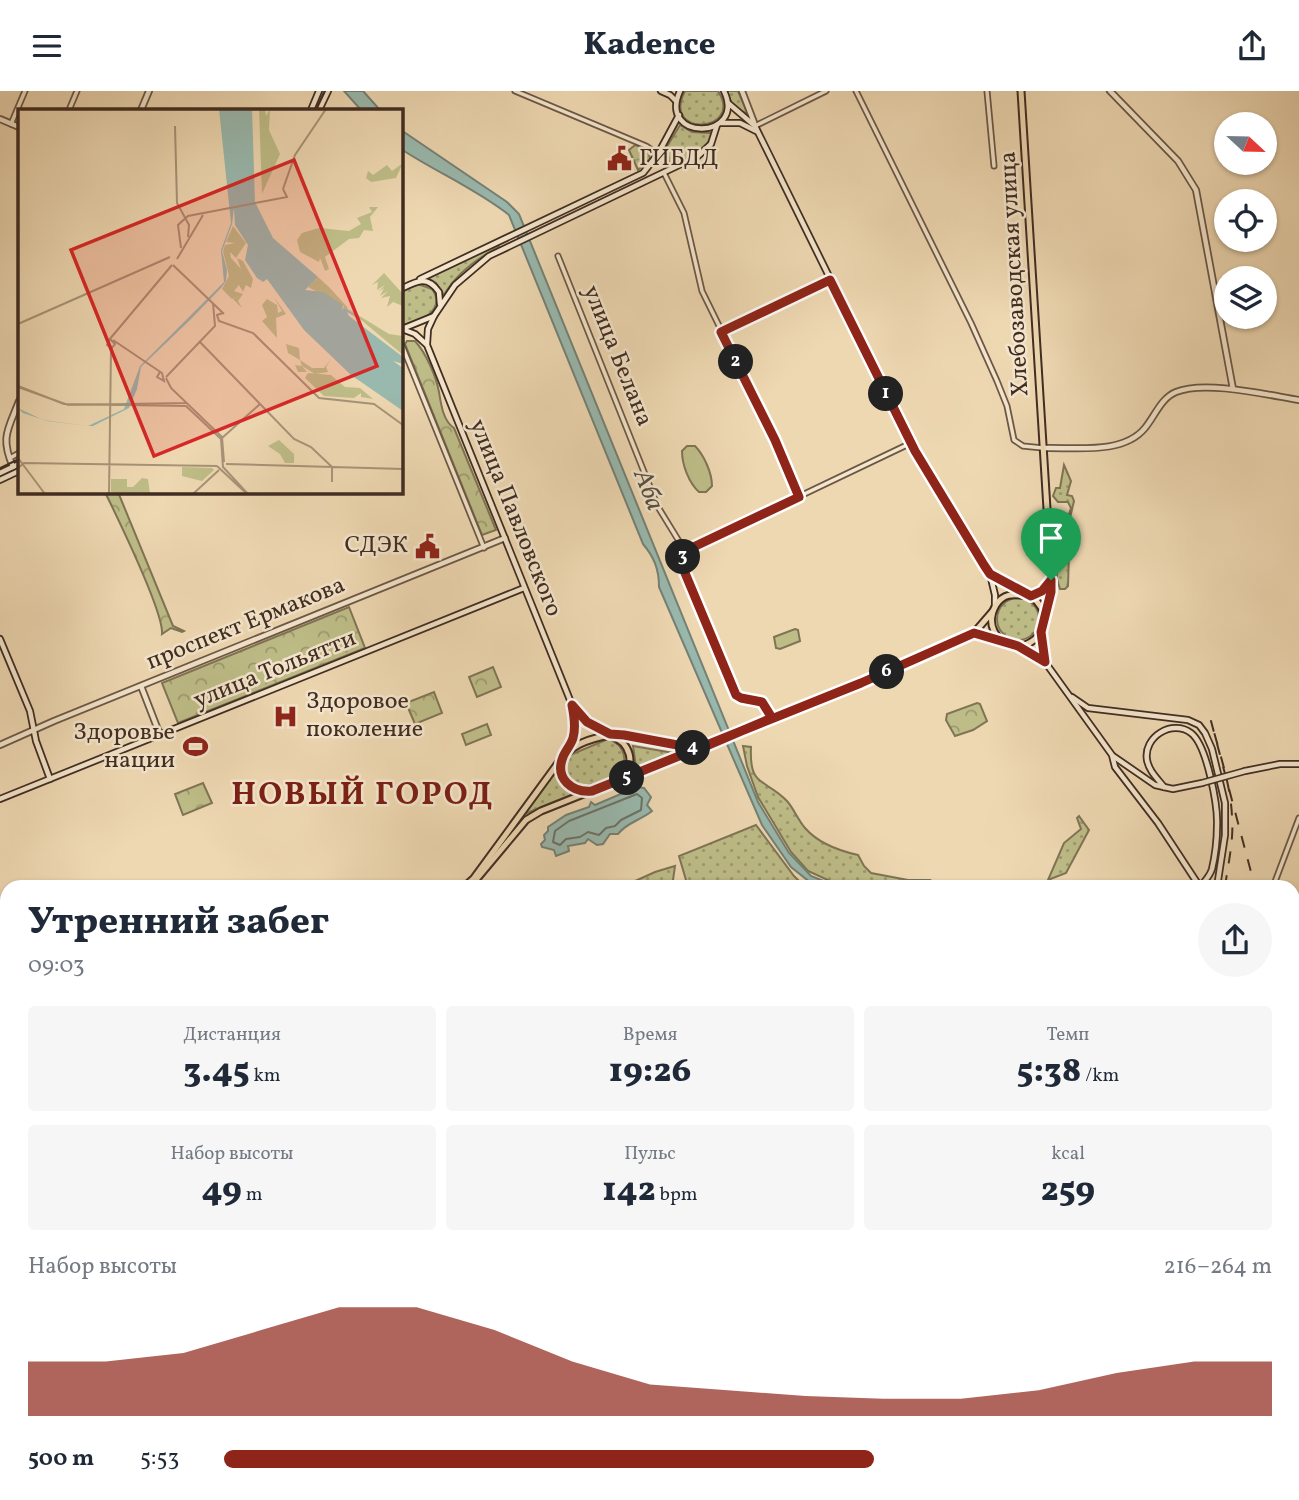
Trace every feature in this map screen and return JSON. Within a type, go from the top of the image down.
[{"type":"main road","points":[[141,109],[149,91]]},
{"type":"main road","points":[[311,109],[319,91]]},
{"type":"main road","points":[[320,109],[328,91]]},
{"type":"main road","points":[[661,91],[676,102],[679,115],[691,128],[700,130],[718,124],[740,123],[758,133]]},
{"type":"main road","points":[[676,102],[680,91]]},
{"type":"main road","points":[[427,345],[428,330],[440,305],[473,267],[508,246],[706,151],[727,110],[724,91]]},
{"type":"main road","points":[[742,91],[758,133],[911,443],[990,574],[995,595],[993,628],[1003,642]]},
{"type":"main road","name":"Хлебозаводская улица","points":[[1021,91],[1051,580]]},
{"type":"main road","points":[[1110,91],[1178,162],[1196,190],[1233,389]]},
{"type":"main road","points":[[728,103],[755,126]]},
{"type":"main road","points":[[402,288],[643,173],[658,154],[679,115]]},
{"type":"main road","points":[[0,119],[18,127]]},
{"type":"main road","points":[[420,279],[435,286],[439,292],[440,305]]},
{"type":"main road","points":[[402,329],[434,316]]},
{"type":"main road","points":[[402,329],[415,334],[427,345]]},
{"type":"main road","name":"улица Павловского","points":[[427,345],[572,705],[573,739],[564,754]]},
{"type":"main road","points":[[1043,451],[1125,444],[1140,433],[1164,400],[1173,393],[1189,389],[1233,389],[1299,400]]},
{"type":"main road","points":[[17,469],[10,458],[5,437],[18,404]]},
{"type":"main road","points":[[0,473],[17,469]]},
{"type":"main road","points":[[0,479],[17,469]]},
{"type":"main road","name":"проспект Ермакова","points":[[0,745],[505,538]]},
{"type":"main road","points":[[990,574],[1031,596],[1038,602],[1045,617]]},
{"type":"main road","points":[[1031,596],[1042,591],[1051,580]]},
{"type":"main road","points":[[1045,662],[1041,632],[1051,592],[1051,580]]},
{"type":"main road","name":"улица Тольятти","points":[[0,799],[524,589]]},
{"type":"main road","points":[[476,880],[526,820],[541,811],[936,651],[974,633],[1007,595],[1023,593]]},
{"type":"main road","points":[[1018,646],[1032,642],[1041,632]]},
{"type":"main road","points":[[974,633],[1018,646],[1045,662],[1112,755],[1155,785],[1173,789],[1280,764],[1299,764]]},
{"type":"main road","points":[[0,639],[30,711],[38,749],[50,779]]},
{"type":"main road","points":[[141,685],[160,735]]},
{"type":"main road","points":[[1069,695],[1088,708],[1188,720],[1199,725],[1212,748],[1226,819],[1218,880]]},
{"type":"main road","name":"улица Павловского","points":[[572,705],[587,722],[610,734]]},
{"type":"main road","points":[[1164,787],[1150,770],[1146,757],[1148,745],[1155,735],[1177,728],[1191,733],[1201,748],[1215,801],[1217,826],[1212,869],[1205,880]]},
{"type":"main road","points":[[472,880],[551,768],[564,754],[589,740],[610,734],[699,749]]},
{"type":"main road","points":[[610,734],[624,743],[631,759],[629,768],[620,780]]},
{"type":"main road","points":[[564,754],[561,770],[565,782],[575,790],[592,791]]},
{"type":"main road","points":[[1112,755],[1115,767],[1158,823],[1195,880]]},
{"type":"street","points":[[11,124],[25,91]]},
{"type":"street","points":[[69,109],[77,91]]},
{"type":"street","points":[[514,91],[646,146],[658,154]]},
{"type":"street","points":[[755,126],[826,91]]},
{"type":"street","points":[[856,91],[987,358],[1007,406],[1014,440],[1023,446],[1043,451]]},
{"type":"street","points":[[986,91],[994,166]]},
{"type":"street","points":[[664,173],[684,213],[702,291],[775,440],[799,497]]},
{"type":"street","name":"улица Белана","points":[[558,256],[658,507],[685,551],[682,560],[685,573],[736,695],[762,702],[772,718]]},
{"type":"street","points":[[721,332],[830,280]]},
{"type":"street","points":[[402,345],[484,548]]},
{"type":"street","points":[[685,551],[911,443]]},
{"type":"street","points":[[10,458],[18,454]]},
{"type":"street","points":[[1276,880],[1299,818]]},
{"type":"green space","points":[[685,91],[718,91],[723,105],[721,115],[713,122],[702,124],[692,123],[683,117],[680,106]]},
{"type":"green space","points":[[726,91],[738,91],[748,114],[734,108]]},
{"type":"green space","points":[[680,125],[692,132],[712,133],[701,150],[670,166],[666,148]]},
{"type":"green space","points":[[635,145],[648,149],[650,159],[638,170],[629,150]]},
{"type":"green space","points":[[498,244],[499,247],[461,273],[444,295],[436,283],[428,278]]},
{"type":"green space","points":[[418,284],[432,289],[436,297],[434,309],[423,319],[402,325],[402,292]]},
{"type":"green space","points":[[407,341],[415,341],[430,365],[445,417],[454,428],[496,530],[482,535],[405,344]]},
{"type":"green space","points":[[687,446],[695,446],[707,465],[712,486],[706,492],[699,492],[687,473],[682,451]]},
{"type":"green space","points":[[1064,465],[1071,481],[1067,495],[1072,496],[1074,501],[1070,518],[1068,586],[1060,589],[1057,579],[1055,515],[1069,514],[1071,508],[1068,502],[1058,502],[1053,496],[1056,488],[1060,488]]},
{"type":"green space","points":[[105,493],[118,493],[173,626],[184,631],[171,628],[162,634],[156,606]]},
{"type":"green space","points":[[1018,598],[1033,604],[1039,619],[1033,634],[1018,640],[1003,634],[997,619],[1003,604]]},
{"type":"green space","points":[[349,607],[365,648],[178,723],[162,683]]},
{"type":"green space","points":[[798,630],[800,641],[776,648],[774,637]]},
{"type":"green space","points":[[493,667],[501,687],[477,697],[469,677]]},
{"type":"green space","points":[[434,692],[442,713],[415,724],[406,703]]},
{"type":"green space","points":[[980,704],[987,721],[973,730],[955,736],[946,720],[947,714]]},
{"type":"green space","points":[[487,724],[491,735],[466,745],[462,734]]},
{"type":"green space","points":[[608,739],[622,749],[624,759],[621,770],[609,778],[583,787],[571,781],[565,768],[570,755]]},
{"type":"green space","points":[[633,746],[674,753],[636,767]]},
{"type":"green space","points":[[743,746],[751,747],[751,760],[756,776],[787,801],[803,825],[816,838],[837,849],[858,855],[871,873],[908,880],[828,880],[808,871],[791,852],[758,797]]},
{"type":"green space","points":[[556,768],[564,786],[576,793],[522,815]]},
{"type":"green space","points":[[203,783],[212,803],[183,815],[175,794]]},
{"type":"green space","points":[[1079,816],[1089,830],[1066,873],[1048,880],[1064,843],[1081,829],[1077,818]]},
{"type":"green space","points":[[756,825],[798,880],[686,880],[679,856]]},
{"type":"green space","points":[[675,866],[673,880],[637,880]]},
{"type":"water","points":[[344,91],[363,91],[379,109],[360,109]]},
{"type":"water","name":"Аба","points":[[402,131],[507,202],[519,214],[758,802],[789,853],[811,876],[821,880],[807,880],[791,867],[762,825],[659,587],[655,564],[643,544],[509,215],[402,150]]},
{"type":"water","points":[[637,787],[644,788],[651,797],[647,805],[652,811],[618,834],[610,834],[603,844],[597,845],[588,839],[585,843],[568,846],[569,851],[556,856],[554,850],[542,847],[548,827],[566,815],[589,807],[591,802],[595,805]]},
{"type":"tram line","points":[[316,109],[325,91]]},
{"type":"tram line","points":[[0,468],[18,459]]},
{"type":"railway","points":[[1211,721],[1224,769],[1227,782],[1211,721]]},
{"type":"railway","points":[[1226,880],[1232,834],[1227,782]]},
{"type":"railway","points":[[1227,782],[1253,880]]},
{"type":"place","name":"ГИБДД","points":[[619,159]]},
{"type":"place","name":"СДЭК","points":[[428,546]]},
{"type":"place","name":"Здоровое поколение","points":[[286,716]]},
{"type":"place","name":"Здоровье нации","points":[[195,747]]},
{"type":"district","name":"НОВЫЙ ГОРОД","points":[[363,796]]},
{"type":"route","points":[[1051,580],[1042,591],[1031,596],[990,574],[915,451],[830,280],[721,332],[775,440],[799,497],[685,551],[682,560],[736,695],[762,702],[772,718],[699,749],[610,734],[587,722],[572,705],[573,739],[563,757],[562,775],[568,786],[575,790],[592,791],[699,749],[861,683],[974,633],[1018,646],[1045,662],[1041,632],[1051,592],[1051,580]]}]
